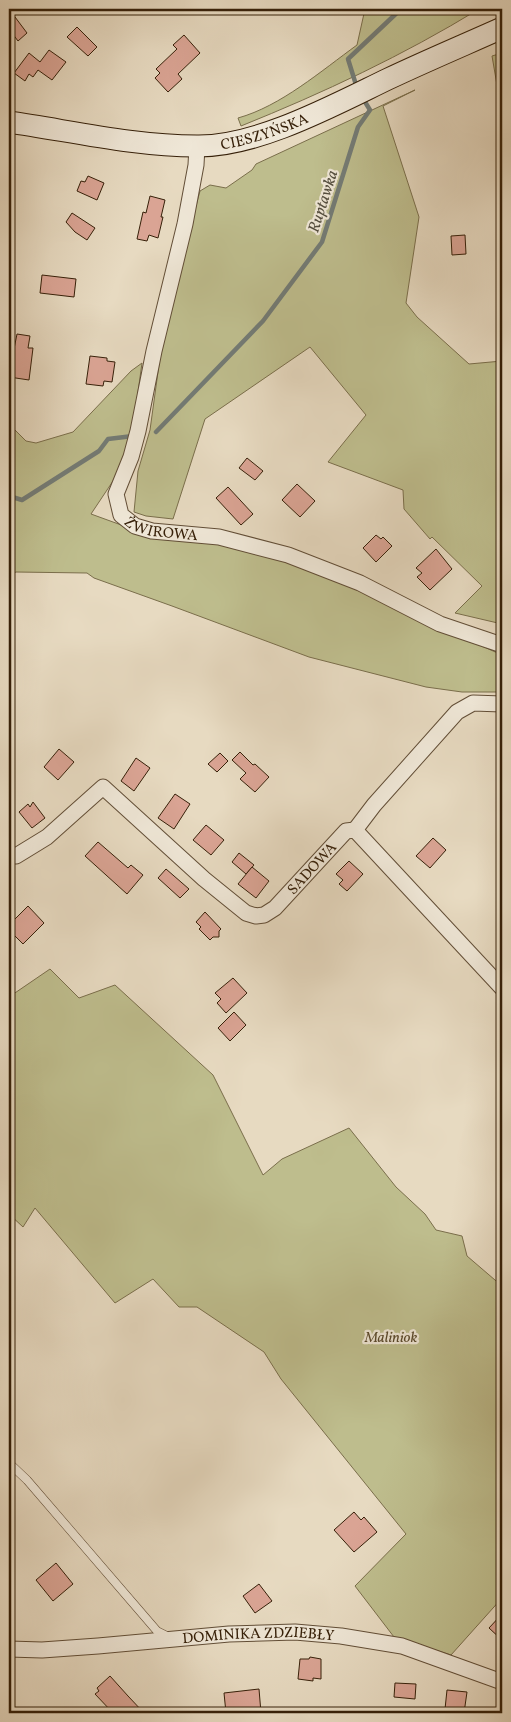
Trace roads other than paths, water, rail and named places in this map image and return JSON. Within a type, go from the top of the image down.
[{"type":"main road","name":"CIESZYŃSKA","points":[[9,122],[149,143],[198,146],[227,144],[252,138],[310,115],[502,28]]},
{"type":"street","name":"ŻWIROWA","points":[[198,146],[185,224],[154,350],[138,432],[131,457],[116,494],[121,515],[135,526],[152,531],[219,537],[288,555],[360,583],[440,624],[502,645]]},
{"type":"street","points":[[502,704],[473,703],[457,712],[374,805],[355,830],[502,988]]},
{"type":"street","name":"SADOWA","points":[[9,854],[16,856],[47,837],[103,787],[204,879],[246,913],[256,916],[264,915],[274,908],[346,830],[355,830]]},
{"type":"street","name":"DOMINIKA ZDZIEBŁY","points":[[9,1649],[42,1650],[229,1634],[295,1632],[341,1636],[402,1646],[502,1682]]},
{"type":"lane","points":[[9,1463],[27,1480],[157,1631],[173,1639]]},
{"type":"waterway","name":"Ruptawka","points":[[357,88],[348,59],[401,9]]},
{"type":"waterway","name":"Ruptawka","points":[[156,432],[263,321],[322,242],[358,127],[370,110],[362,97]]},
{"type":"waterway","name":"Ruptawka","points":[[9,496],[22,500],[99,451],[108,439],[133,436]]},
{"type":"park label","name":"Maliniok","points":[[391,1337]]}]
